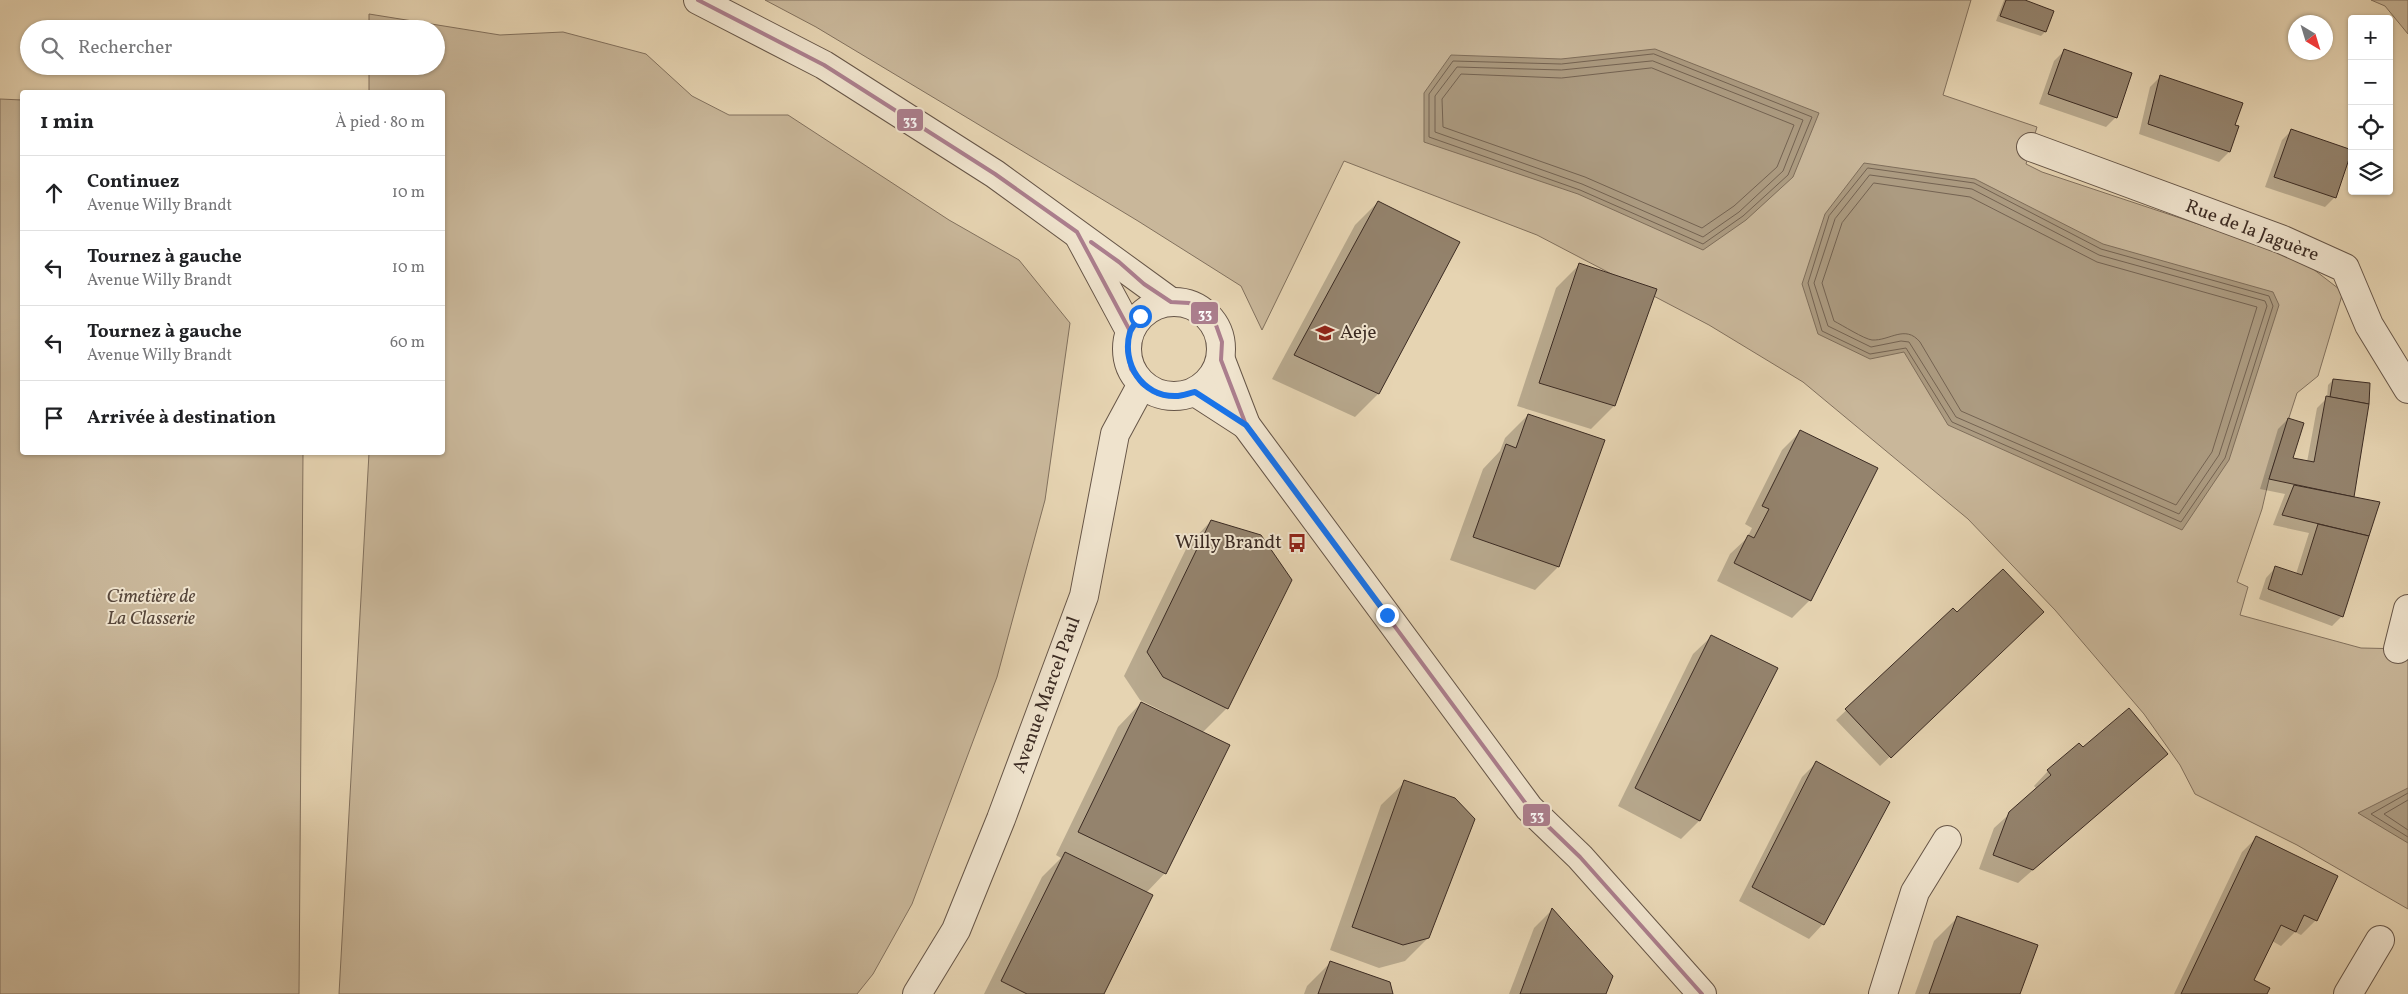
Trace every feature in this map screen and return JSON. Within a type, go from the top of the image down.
[{"type":"street","points":[[698,0],[824,65],[995,174],[1119,262],[1144,284],[1171,302]]},
{"type":"street","name":"Rue de la Jaguère","points":[[2031,147],[2283,240],[2345,268],[2369,325],[2408,389]]},
{"type":"street","points":[[1076,232],[1130,331]]},
{"type":"street","points":[[1221,360],[1211,379],[1195,392],[1176,396],[1158,394],[1142,384],[1131,369],[1127,350],[1130,331],[1140,316],[1154,306],[1171,302],[1188,303],[1204,312],[1216,325],[1222,342],[1221,360],[1246,425],[1529,808],[1580,857],[1702,994]]},
{"type":"street","name":"Avenue Marcel Paul","points":[[917,994],[956,930],[1001,819],[1064,652],[1084,596],[1115,434],[1142,384]]},
{"type":"street","points":[[1195,392],[1246,425]]},
{"type":"street","points":[[2398,649],[2408,609]]},
{"type":"street","points":[[1883,994],[1916,892],[1947,840]]},
{"type":"street","points":[[2348,994],[2380,940]]},
{"type":"green space","points":[[765,0],[1971,0],[1943,95],[2037,127],[2026,164],[2042,172],[2240,238],[2304,262],[2343,292],[2318,376],[2297,393],[2269,479],[2262,509],[2237,582],[2248,587],[2240,615],[2361,648],[2408,649],[2408,909],[2297,845],[2195,794],[2180,765],[2144,714],[2055,610],[1968,519],[1803,382],[1709,325],[1537,235],[1344,161],[1262,330],[1241,286],[971,120],[816,27]]},
{"type":"green space","points":[[2371,0],[2408,0],[2408,34],[2393,15],[2385,6]]},
{"type":"green space","points":[[369,14],[406,20],[369,20]]},
{"type":"green space","points":[[445,26],[500,35],[563,32],[646,54],[692,96],[729,115],[788,115],[949,220],[1019,260],[1070,323],[1045,500],[997,677],[912,904],[873,974],[857,994],[339,994],[369,455],[445,455],[445,90],[369,90],[369,75],[445,75]]},
{"type":"green space","name":"Cimetière de La Classerie","points":[[0,99],[20,100],[20,455],[303,455],[299,994],[0,994]]},
{"type":"water","points":[[1655,49],[1819,113],[1793,177],[1746,220],[1703,250],[1578,194],[1424,142],[1424,93],[1451,55],[1561,59]]},
{"type":"water","points":[[1864,163],[1975,179],[2103,244],[2273,292],[2279,305],[2229,460],[2182,530],[1948,425],[1904,352],[1870,359],[1818,334],[1802,284],[1825,214]]},
{"type":"water","points":[[2408,788],[2408,843],[2358,813]]},
{"type":"building","points":[[2006,0],[2025,0],[2054,11],[2046,32],[2000,16]]},
{"type":"building","points":[[2064,49],[2132,73],[2117,118],[2048,94]]},
{"type":"building","points":[[2160,75],[2243,103],[2235,125],[2239,126],[2230,152],[2148,124]]},
{"type":"building","points":[[2291,129],[2348,149],[2348,162],[2336,198],[2274,177]]},
{"type":"building","points":[[1378,201],[1460,242],[1379,394],[1294,355]]},
{"type":"building","points":[[1579,263],[1657,289],[1615,406],[1539,383]]},
{"type":"building","points":[[2333,379],[2370,383],[2369,404],[2330,397]]},
{"type":"building","points":[[2326,396],[2369,404],[2354,497],[2269,479],[2288,418],[2304,423],[2293,458],[2314,462]]},
{"type":"building","points":[[1528,414],[1605,440],[1559,567],[1473,537],[1506,444],[1516,448]]},
{"type":"building","points":[[1800,430],[1878,468],[1811,601],[1734,563],[1748,535],[1754,538],[1769,509],[1762,506]]},
{"type":"building","points":[[2294,485],[2380,502],[2369,536],[2282,515]]},
{"type":"building","points":[[1211,520],[1261,535],[1292,580],[1228,709],[1163,677],[1147,652]]},
{"type":"building","points":[[2318,524],[2369,536],[2343,617],[2268,589],[2275,566],[2302,575]]},
{"type":"building","points":[[2003,569],[2044,612],[1891,758],[1845,709],[1953,608],[1957,612]]},
{"type":"building","points":[[1711,635],[1778,668],[1700,821],[1635,788]]},
{"type":"building","points":[[1141,702],[1230,745],[1166,874],[1078,832]]},
{"type":"building","points":[[2129,708],[2168,754],[2033,870],[1993,855],[2009,812],[2051,775],[2047,770],[2079,743],[2083,747]]},
{"type":"building","points":[[1816,761],[1890,802],[1824,925],[1752,887]]},
{"type":"building","points":[[1404,780],[1455,798],[1475,819],[1429,938],[1403,945],[1352,927]]},
{"type":"building","points":[[2256,836],[2338,876],[2317,921],[2304,915],[2296,932],[2281,925],[2254,980],[2270,988],[2267,994],[2181,994]]},
{"type":"building","points":[[1065,852],[1153,895],[1104,994],[1027,994],[1001,981]]},
{"type":"building","points":[[1552,908],[1613,976],[1606,994],[1520,994]]},
{"type":"building","points":[[1957,916],[2038,945],[2020,994],[1929,994]]},
{"type":"building","points":[[1330,961],[1390,982],[1393,994],[1318,994]]},
{"type":"transit line","name":"33","points":[[698,0],[824,65],[995,174],[1077,232],[1130,331],[1127,350],[1131,369],[1142,384],[1158,394],[1176,396],[1195,392],[1246,425],[1529,808],[1580,857],[1702,994]]},
{"type":"transit line","name":"33","points":[[1091,242],[1119,262],[1144,284],[1171,302],[1189,303],[1204,312],[1216,325],[1222,342],[1221,360],[1246,425],[1255,436]]},
{"type":"place","name":"Aeje","points":[[1325,333]]},
{"type":"place","name":"Willy Brandt","points":[[1297,543]]},
{"type":"route","points":[[1140,316],[1130,331],[1127,350],[1131,369],[1142,384],[1158,394],[1176,396],[1195,392],[1246,425],[1387,615]]}]
